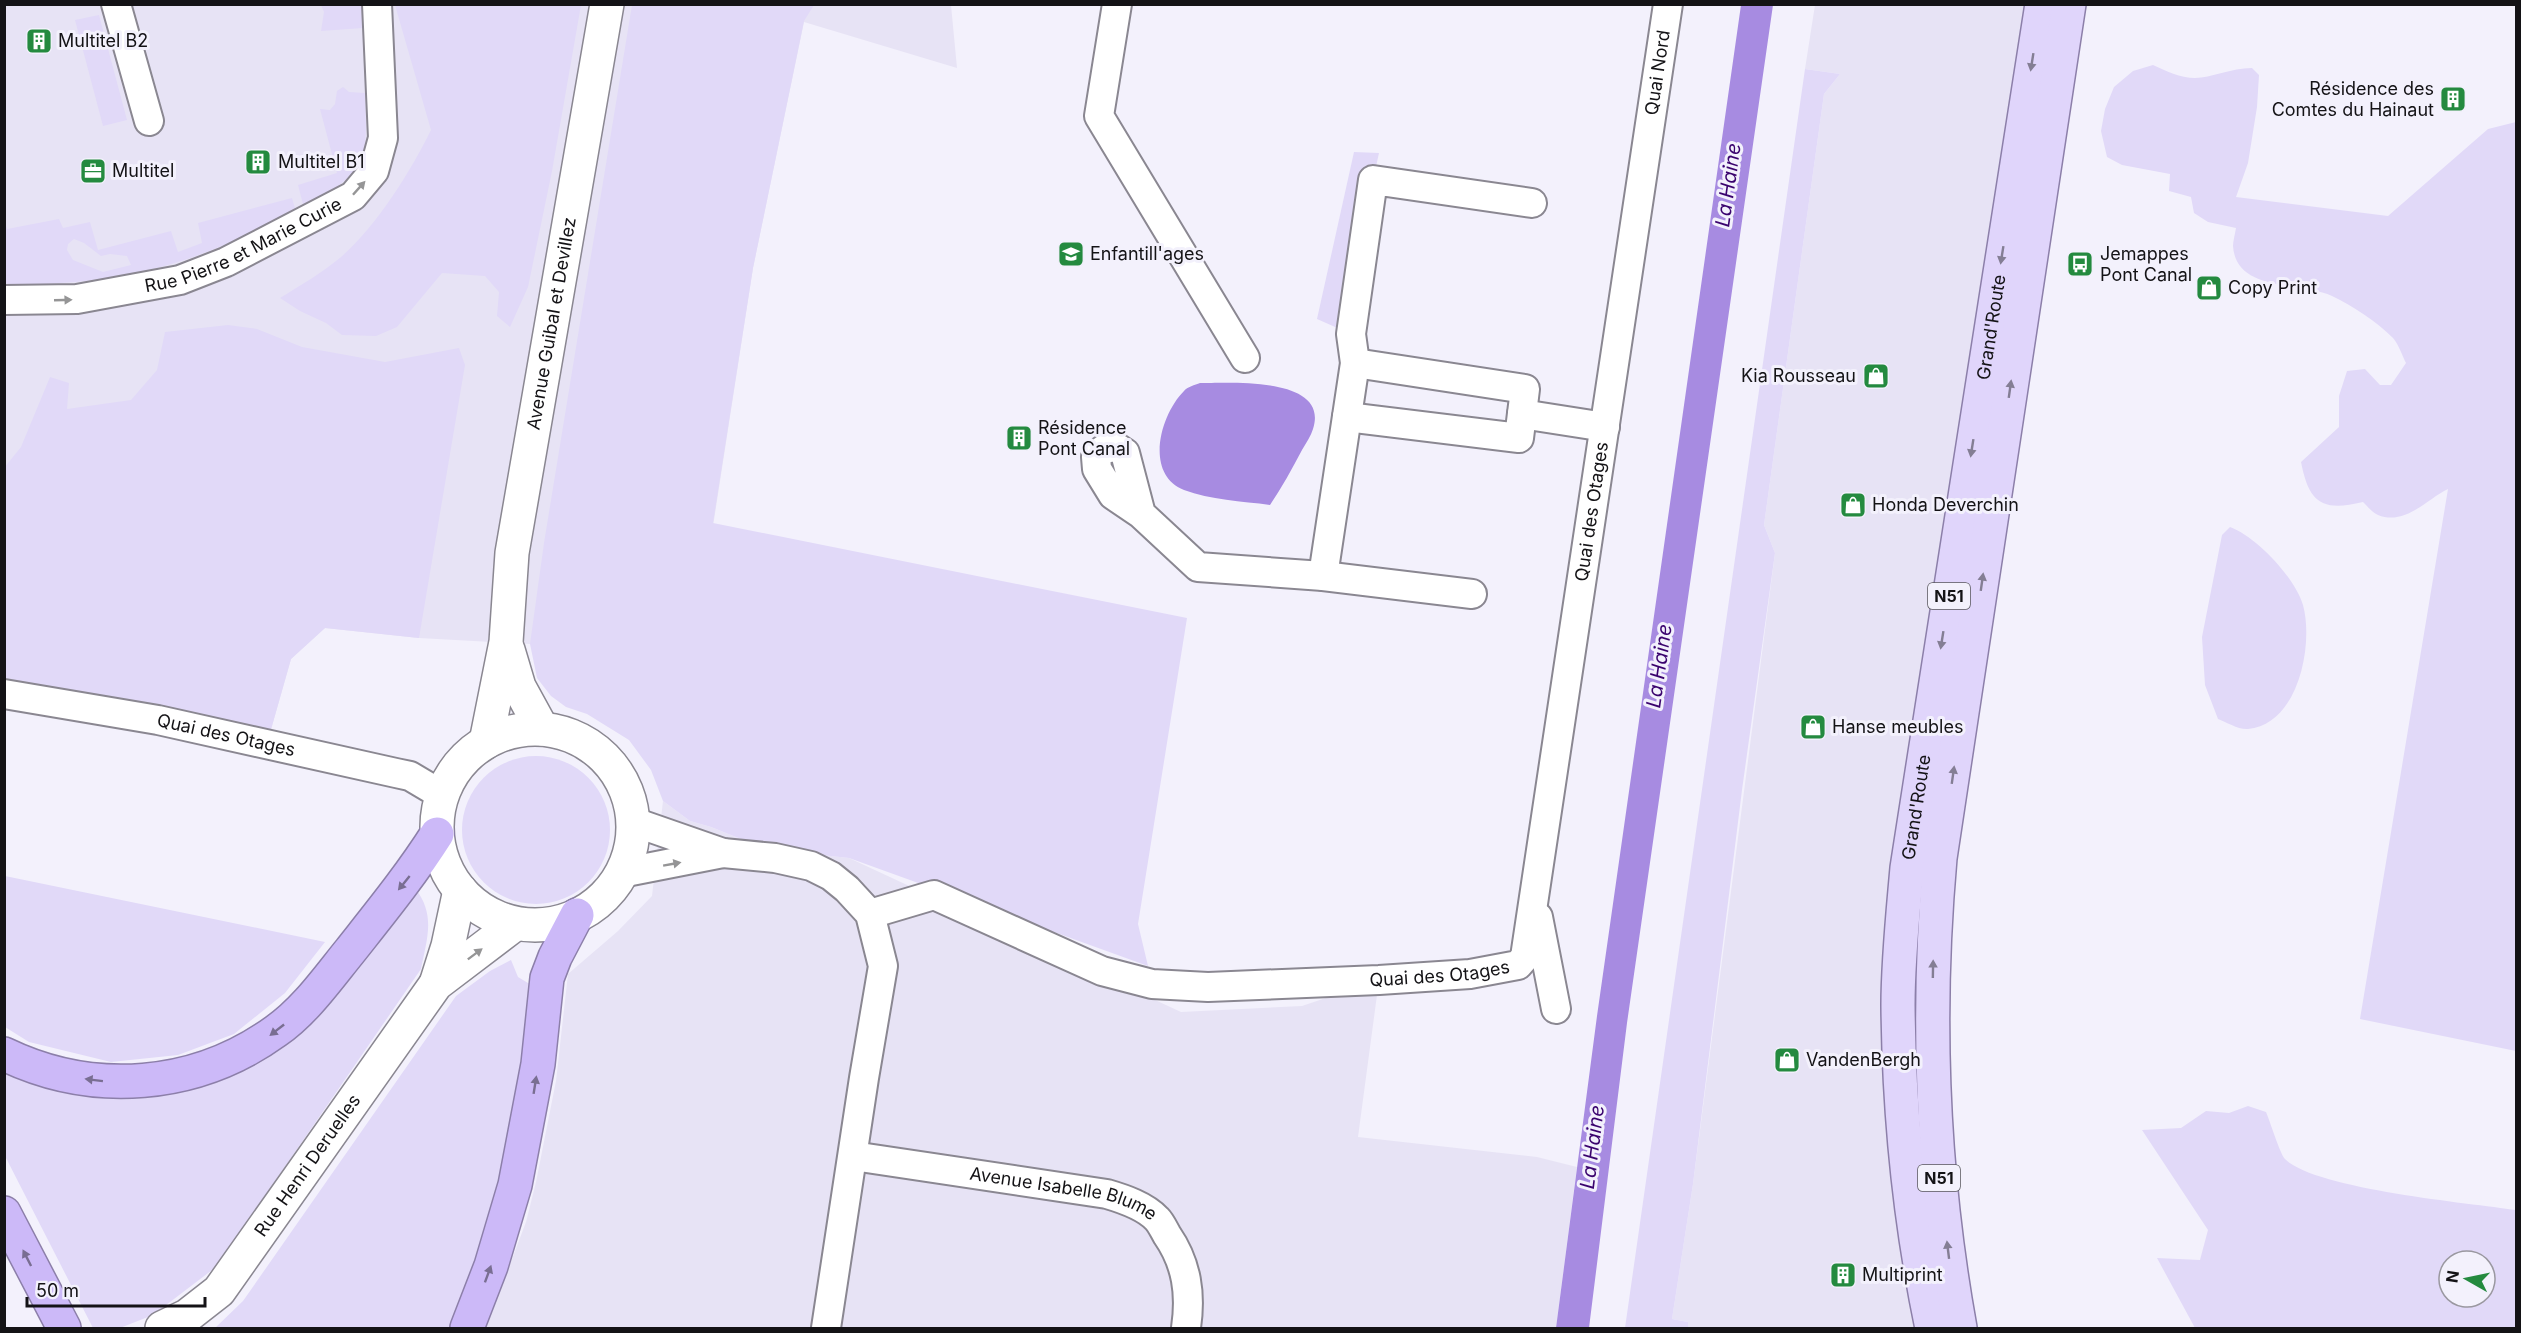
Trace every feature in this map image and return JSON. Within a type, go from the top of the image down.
[{"type":"highway","points":[[4,1054],[50,1072],[92,1081],[140,1082],[174,1077],[208,1067],[248,1048],[278,1031],[307,1002],[412,873],[437,834]]},
{"type":"highway","points":[[467,1329],[491,1266],[515,1185],[538,1064],[547,978],[555,957],[577,915]]},
{"type":"highway","points":[[4,1213],[64,1329]]},
{"type":"main road","name":"Grand'Route","points":[[1932,1329],[1909,1190],[1902,1108],[1898,1004],[1906,879],[2042,4]]},
{"type":"main road","name":"Grand'Route","points":[[1960,1329],[1946,1238],[1934,1102],[1933,932],[1940,858],[2069,4]]},
{"type":"street","points":[[116,4],[149,121]]},
{"type":"street","name":"Rue Pierre et Marie Curie","points":[[4,300],[77,299],[180,280],[226,262],[353,196],[374,171],[383,138],[377,4]]},
{"type":"street","name":"Avenue Guibal et Devillez","points":[[486,742],[506,642],[512,553],[607,4]]},
{"type":"street","points":[[1117,4],[1099,117],[1245,358]]},
{"type":"street","name":"Quai Nord","points":[[1648,142],[1668,4]]},
{"type":"street","name":"Quai des Otages","points":[[870,915],[934,895],[1102,971],[1152,984],[1208,987],[1470,974],[1518,965],[1525,957],[1648,142]]},
{"type":"street","points":[[1323,576],[1355,363],[1351,334],[1373,180],[1532,203]]},
{"type":"street","points":[[1347,417],[1519,438],[1525,389],[1355,363]]},
{"type":"street","name":"Quai des Otages","points":[[1522,414],[1605,427]]},
{"type":"street","points":[[1141,514],[1198,567],[1323,576],[1472,594]]},
{"type":"street","name":"Avenue Guibal et Devillez","points":[[506,642],[519,687],[542,729]]},
{"type":"street","name":"Quai des Otages","points":[[4,694],[158,720],[403,774],[442,795]]},
{"type":"street","points":[[542,729],[574,737],[593,748],[610,764],[622,783],[634,822],[630,850],[621,873],[612,888],[596,904],[558,923],[515,924],[491,915],[475,905],[448,873],[437,834],[442,795],[452,774],[467,756],[486,742],[507,733],[542,729]]},
{"type":"street","points":[[634,822],[723,853],[775,858],[811,866],[831,876],[847,889],[870,915],[883,966],[826,1329]]},
{"type":"street","points":[[621,873],[723,853]]},
{"type":"street","name":"Rue Henri Deruelles","points":[[436,984],[448,946],[460,890]]},
{"type":"street","points":[[1534,897],[1556,1009]]},
{"type":"street","name":"Rue Henri Deruelles","points":[[162,1329],[188,1316],[219,1291],[436,984],[515,924]]},
{"type":"street","name":"Avenue Isabelle Blume","points":[[853,1156],[1107,1194],[1140,1208],[1157,1219],[1181,1261],[1188,1282],[1190,1306],[1186,1329]]},
{"type":"shaded area","points":[[4,5],[951,5],[957,68],[804,22],[753,268],[690,675],[530,644],[419,638],[325,628],[291,659],[268,740],[5,689]]},
{"type":"shaded area","points":[[321,5],[362,5],[363,28],[321,31],[324,12]]},
{"type":"shaded area","points":[[395,5],[581,5],[552,171],[528,287],[510,327],[497,316],[499,292],[485,276],[442,273],[397,327],[376,336],[342,335],[326,323],[300,311],[280,298],[334,263],[354,245],[380,214],[403,180],[431,130]]},
{"type":"shaded area","points":[[632,5],[814,5],[804,21],[753,268],[713,523],[1187,618],[1138,924],[1148,966],[849,858],[766,849],[690,821],[663,801],[651,770],[629,740],[587,714],[566,707],[551,696],[537,678],[530,644],[544,543]]},
{"type":"shaded area","points":[[1815,5],[2058,5],[1917,930],[1915,1081],[1932,1328],[1688,1328],[1688,1322],[1672,1319],[1693,1184],[1775,553],[1764,525],[1824,94],[1840,74],[1805,69]]},
{"type":"shaded area","points":[[99,15],[127,120],[103,126],[75,20]]},
{"type":"shaded area","points":[[2153,65],[2189,78],[2201,78],[2252,68],[2259,75],[2257,107],[2248,163],[2236,197],[2388,216],[2488,129],[2516,122],[2516,1051],[2360,1019],[2448,489],[2415,510],[2397,517],[2376,514],[2363,502],[2337,506],[2327,505],[2313,495],[2304,476],[2301,462],[2339,427],[2339,396],[2347,371],[2365,369],[2380,385],[2391,385],[2406,363],[2393,338],[2372,320],[2348,305],[2320,292],[2258,279],[2246,272],[2237,261],[2233,246],[2236,228],[2208,222],[2194,213],[2191,197],[2169,191],[2170,174],[2122,165],[2107,157],[2101,131],[2105,109],[2114,87],[2133,71]]},
{"type":"shaded area","points":[[1805,69],[1840,74],[1824,94],[1764,525],[1775,553],[1742,790],[1693,1184],[1672,1319],[1688,1322],[1688,1328],[1625,1328]]},
{"type":"shaded area","points":[[343,87],[349,92],[365,93],[364,152],[352,174],[341,184],[304,208],[298,185],[337,173],[320,109],[330,110],[335,104],[337,91]]},
{"type":"shaded area","points":[[1354,152],[1379,153],[1373,180],[1351,334],[1317,319]]},
{"type":"shaded area","points":[[292,198],[296,212],[210,251],[154,269],[93,280],[32,285],[5,283],[4,219],[7,229],[59,219],[63,228],[90,222],[98,250],[171,231],[178,252],[202,243],[198,223]],"holes":[[[74,239],[84,243],[101,256],[110,254],[127,256],[131,265],[103,272],[73,260],[67,250],[68,244]]]},
{"type":"shaded area","points":[[228,325],[257,329],[302,347],[385,362],[459,348],[465,365],[419,638],[325,628],[291,659],[268,740],[5,689],[4,468],[21,447],[50,377],[69,383],[67,409],[131,400],[157,370],[165,332]]},
{"type":"shaded area","points":[[2230,527],[2252,540],[2284,571],[2299,594],[2306,622],[2304,661],[2290,699],[2279,714],[2265,724],[2248,729],[2218,719],[2205,685],[2202,637],[2222,535]]},
{"type":"shaded area","points":[[536,756],[565,761],[589,777],[605,801],[610,830],[605,859],[589,883],[565,899],[536,904],[507,899],[483,883],[467,859],[462,830],[467,801],[483,777],[507,761]]},
{"type":"shaded area","points":[[663,801],[690,821],[766,849],[849,858],[1181,1012],[1302,1006],[1379,980],[1358,1137],[1537,1157],[1577,1167],[1556,1328],[486,1328],[526,1222],[536,1182],[556,1081],[568,974],[618,931],[652,896]]},
{"type":"shaded area","points":[[5,876],[325,942],[285,993],[234,1034],[178,1055],[111,1062],[29,1042],[5,1027]]},
{"type":"shaded area","points":[[415,888],[422,898],[428,917],[421,969],[216,1267],[153,1315],[120,1328],[93,1328],[5,1156],[4,1072],[42,1086],[111,1098],[168,1091],[225,1075]]},
{"type":"shaded area","points":[[511,960],[518,977],[533,986],[528,1050],[493,1224],[453,1328],[215,1328],[243,1301],[456,996],[490,971]]},
{"type":"shaded area","points":[[2248,1106],[2266,1112],[2285,1159],[2302,1170],[2327,1179],[2430,1199],[2516,1210],[2516,1328],[2195,1328],[2157,1258],[2200,1260],[2208,1230],[2142,1130],[2181,1128],[2206,1111],[2229,1113]]},
{"type":"water","name":"La Haine","points":[[1741,5],[1773,5],[1627,1023],[1589,1328],[1556,1328],[1597,1016]]},
{"type":"water","points":[[1200,383],[1274,386],[1293,391],[1307,399],[1314,412],[1313,429],[1270,505],[1215,498],[1184,490],[1172,482],[1164,471],[1160,458],[1160,444],[1168,414],[1175,401],[1185,390]]},
{"type":"place","name":"Multitel B2","points":[[39,41]]},
{"type":"place","name":"Résidence des Comtes du Hainaut","points":[[2453,99]]},
{"type":"place","name":"Multitel B1","points":[[258,162]]},
{"type":"place","name":"Multitel","points":[[93,171]]},
{"type":"place","name":"Enfantill'ages","points":[[1071,254]]},
{"type":"place","name":"Jemappes Pont Canal","points":[[2080,264]]},
{"type":"place","name":"Copy Print","points":[[2209,288]]},
{"type":"place","name":"Kia Rousseau","points":[[1876,376]]},
{"type":"place","name":"Résidence Pont Canal","points":[[1019,438]]},
{"type":"place","name":"Honda Deverchin","points":[[1853,505]]},
{"type":"place","name":"Hanse meubles","points":[[1813,727]]},
{"type":"place","name":"VandenBergh","points":[[1787,1060]]},
{"type":"place","name":"Multiprint","points":[[1843,1275]]}]
